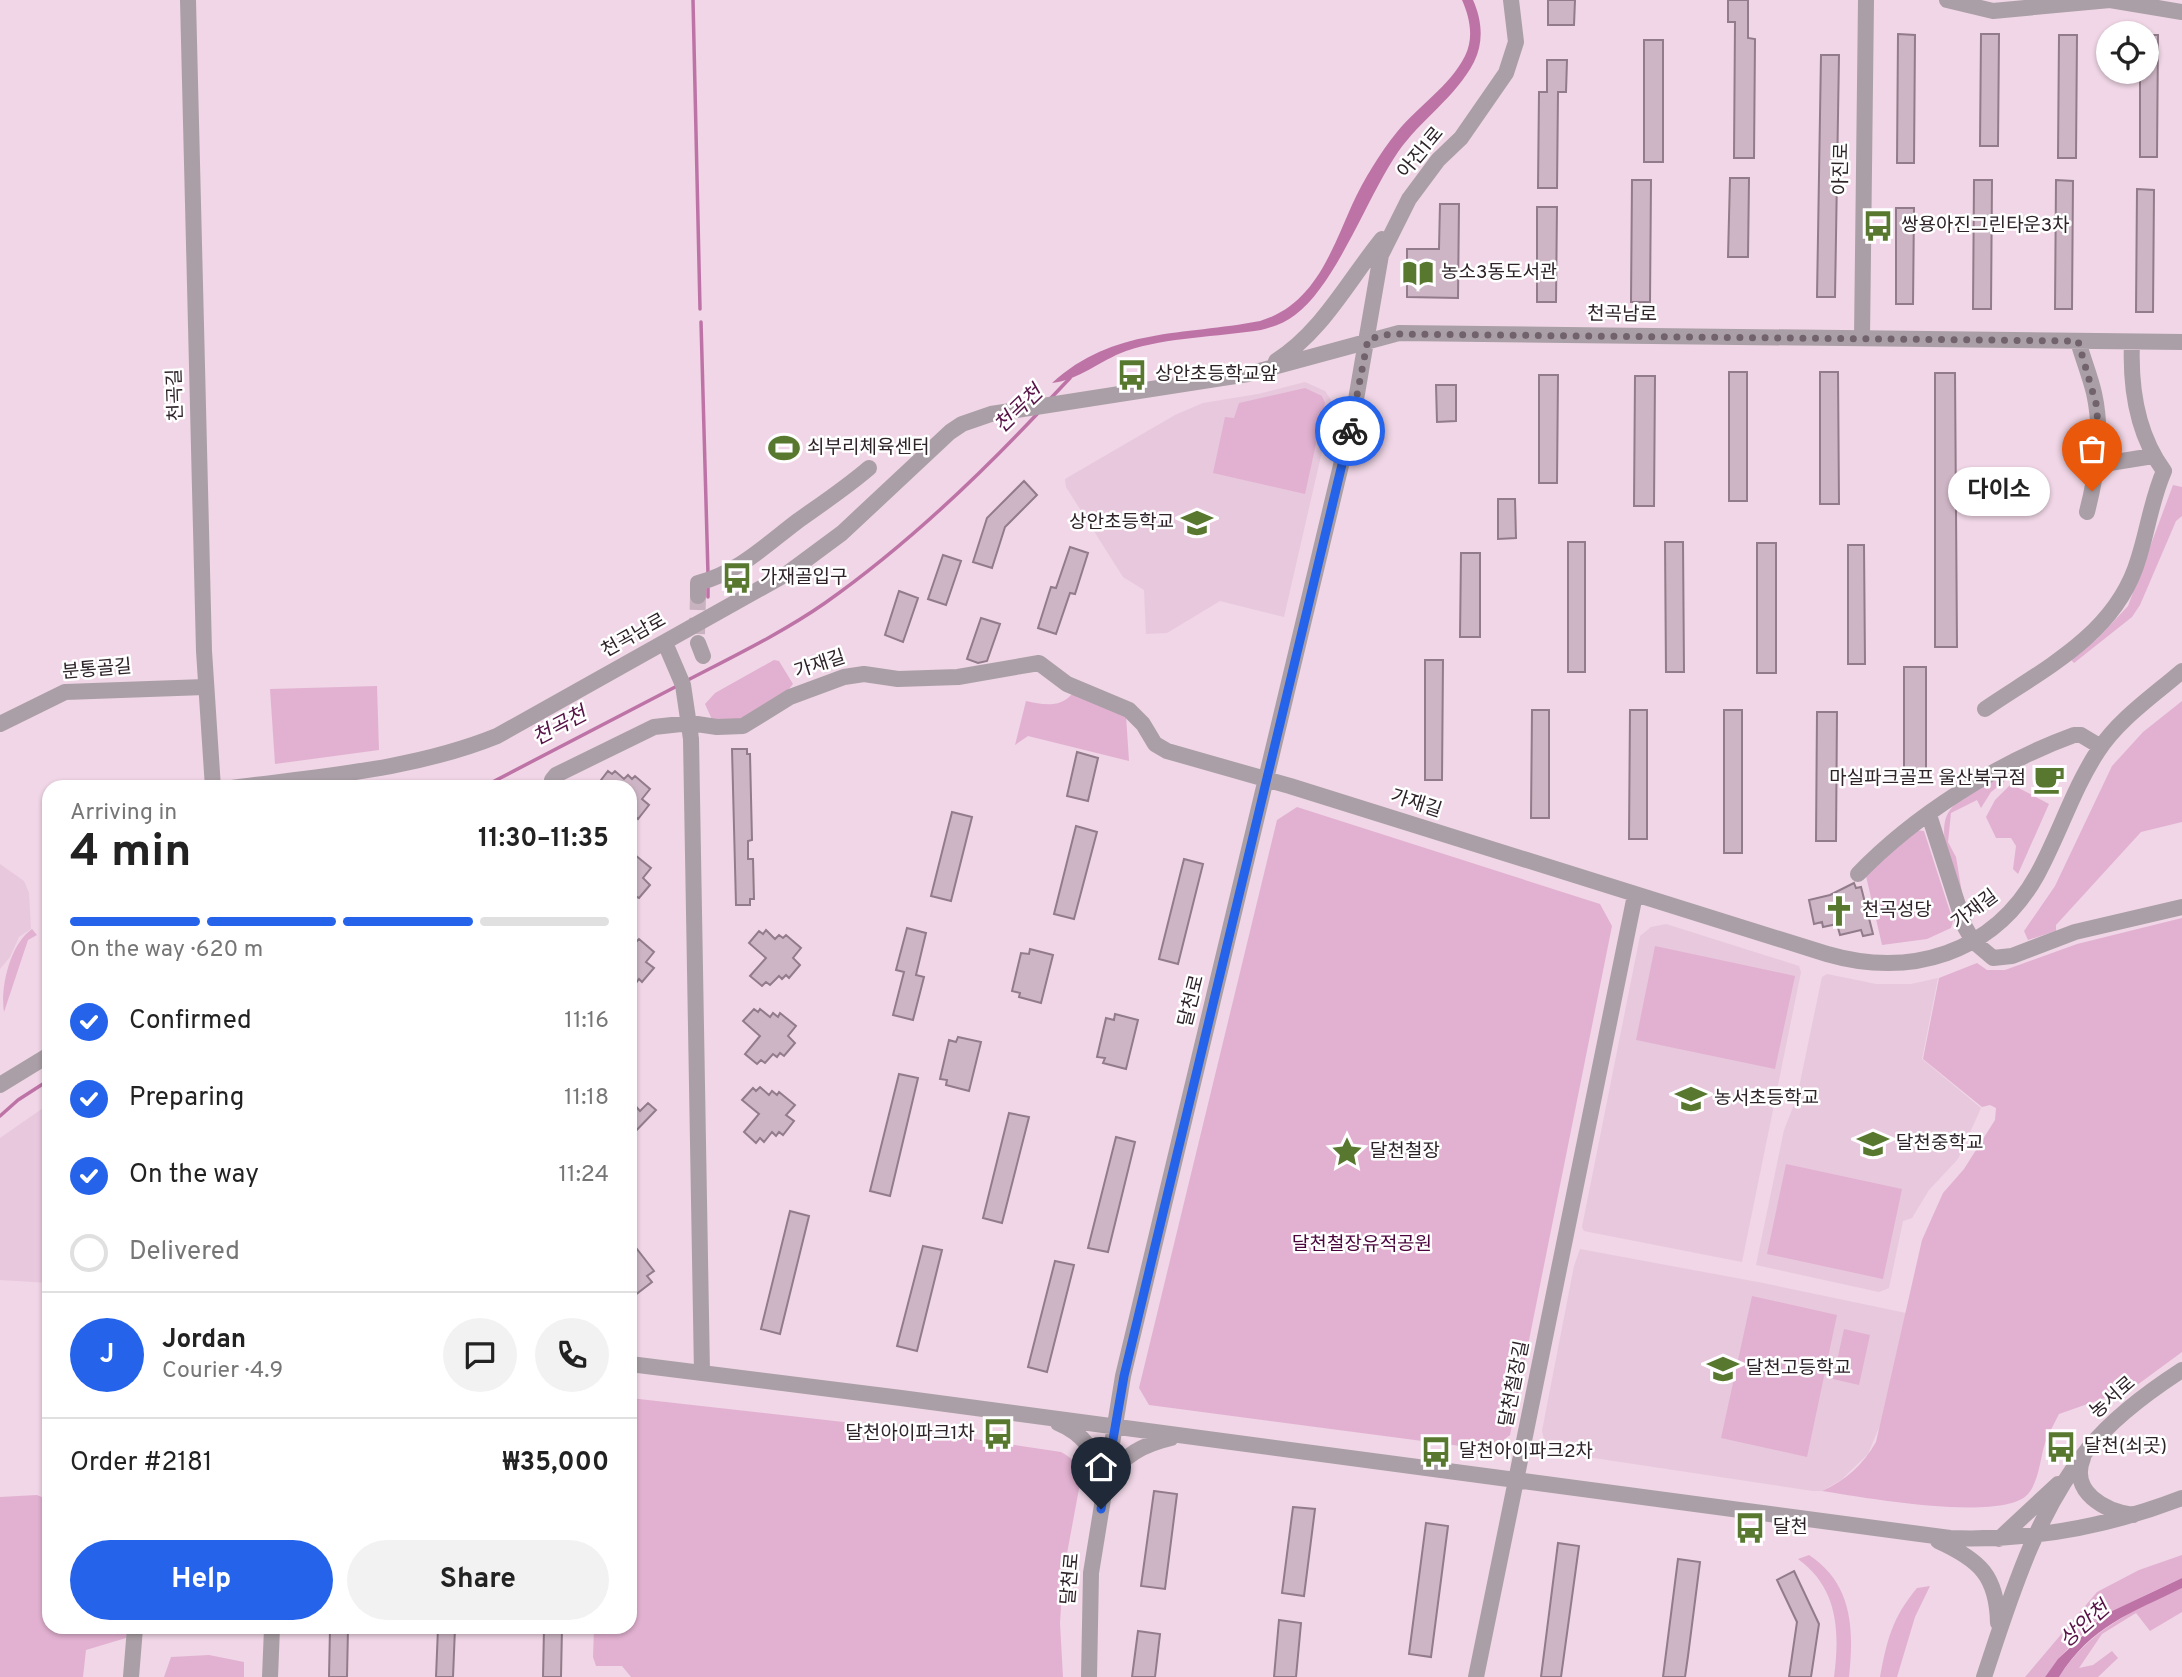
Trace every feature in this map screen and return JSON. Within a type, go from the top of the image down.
[{"type":"street","name":"천곡길","points":[[188,0],[205,687],[213,780]]},
{"type":"street","name":"아진1로","points":[[1368,339],[1378,261],[1397,221],[1409,199],[1438,160],[1461,138],[1506,73],[1516,42],[1511,0]]},
{"type":"street","name":"아진로","points":[[1862,338],[1866,0]]},
{"type":"street","points":[[1947,0],[1993,11],[2110,0],[2182,12]]},
{"type":"street","points":[[1263,369],[1309,334],[1397,221]]},
{"type":"street","name":"천곡남로","points":[[290,780],[406,764],[464,749],[521,723],[776,580],[822,549],[950,432],[977,417],[1263,369],[1368,339],[1399,333],[2182,342]]},
{"type":"street","name":"달천로","points":[[1089,1677],[1089,1598],[1104,1489],[1124,1376],[1354,411],[1368,339]]},
{"type":"street","points":[[2078,341],[2097,407],[2097,466],[2087,512]]},
{"type":"street","points":[[1985,709],[2096,631],[2123,597],[2136,567],[2164,471],[2145,438],[2135,401],[2132,342]]},
{"type":"street","points":[[2097,466],[2153,456]]},
{"type":"street","points":[[698,596],[698,583],[724,575],[746,561],[869,468]]},
{"type":"street","points":[[665,643],[676,665],[688,705],[690,723],[702,1373]]},
{"type":"street","name":"가재길","points":[[552,780],[556,775],[644,732],[666,725],[690,723],[717,727],[743,726],[790,697],[854,675],[898,678],[958,677],[1039,663],[1074,688],[1129,710],[1155,744],[1167,751],[1267,779],[1635,895],[1859,962],[1889,964],[1919,961],[1944,954],[1973,941],[2005,916],[2026,892],[2101,747],[2124,721],[2182,671]]},
{"type":"street","name":"분통골길","points":[[0,724],[65,692],[205,687]]},
{"type":"street","points":[[1858,874],[1897,835],[1980,780],[2070,736],[2078,734],[2101,747]]},
{"type":"street","points":[[1929,815],[1957,906],[1973,941],[1987,955],[2004,957],[2076,932],[2182,907]]},
{"type":"street","name":"달천철장길","points":[[1517,1480],[1635,895]]},
{"type":"street","points":[[0,1085],[42,1059]]},
{"type":"street","points":[[637,1365],[1923,1536],[1999,1539],[2035,1536],[2136,1515],[2182,1499]]},
{"type":"street","name":"농서로","points":[[1984,1677],[2035,1536],[2070,1472],[2084,1454],[2133,1406],[2182,1370]]},
{"type":"street","points":[[1045,1418],[1074,1431],[1087,1444],[1099,1463],[1104,1489]]},
{"type":"street","points":[[1104,1489],[1116,1468],[1133,1452],[1163,1440],[1187,1437]]},
{"type":"street","points":[[2084,1454],[2080,1472],[2085,1491],[2103,1507],[2136,1515]]},
{"type":"street","points":[[1999,1539],[2070,1472]]},
{"type":"street","points":[[1476,1677],[1517,1480]]},
{"type":"street","points":[[1923,1536],[1963,1554],[1990,1578],[1996,1594],[1998,1633]]},
{"type":"street","points":[[131,1677],[135,1634]]},
{"type":"street","points":[[270,1677],[272,1634]]},
{"type":"shaded area","name":"천곡천","points":[[1462,0],[1473,0],[1480,23],[1479,47],[1474,62],[1458,86],[1398,152],[1337,262],[1310,301],[1291,318],[1270,328],[1142,346],[1116,355],[1071,378],[1052,383],[1076,365],[1124,343],[1176,332],[1260,321],[1294,303],[1307,290],[1328,258],[1352,205],[1384,149],[1405,122],[1459,67],[1468,49],[1470,28]]},
{"type":"shaded area","name":"상안초등학교","points":[[1305,382],[1325,391],[1331,400],[1331,412],[1284,617],[1220,601],[1167,633],[1146,634],[1144,590],[1123,577],[1066,487],[1065,479],[1175,415],[1203,403],[1258,394]]},
{"type":"shaded area","points":[[0,864],[24,881],[29,893],[31,929],[19,937],[10,957],[0,969]]},
{"type":"shaded area","name":"농서초등학교","points":[[1666,924],[1799,966],[1801,972],[1742,1262],[1584,1231],[1582,1227],[1640,936],[1651,927]]},
{"type":"shaded area","name":"달천중학교","points":[[1827,974],[1876,984],[1911,984],[1938,978],[1922,1059],[1981,1108],[1958,1159],[1929,1190],[1912,1218],[1903,1221],[1889,1288],[1879,1292],[1756,1265],[1784,1130],[1797,1097],[1822,977]]},
{"type":"shaded area","points":[[42,1109],[42,1283],[0,1280],[0,1138]]},
{"type":"shaded area","name":"달천고등학교","points":[[1580,1249],[1906,1313],[1880,1425],[1868,1454],[1841,1480],[1822,1491],[1813,1491],[1554,1452],[1544,1440],[1542,1431],[1574,1266]]},
{"type":"shaded area","points":[[2182,1578],[2182,1588],[2129,1614],[2099,1633],[2071,1660],[2059,1677],[2045,1677],[2058,1659],[2106,1614]]},
{"type":"green space","points":[[1305,388],[1322,396],[1325,403],[1305,494],[1213,473],[1225,417],[1234,418],[1239,403]]},
{"type":"green space","points":[[2173,485],[2182,487],[2182,516],[2176,521],[2140,605],[2132,617],[2074,663],[2070,659],[2097,639],[2128,606]]},
{"type":"green space","points":[[774,660],[779,661],[793,684],[789,689],[745,718],[714,724],[705,704],[715,693]]},
{"type":"green space","points":[[377,686],[379,750],[275,764],[270,689]]},
{"type":"green space","points":[[1072,694],[1126,716],[1129,761],[1028,736],[1015,745],[1026,701],[1057,703]]},
{"type":"green space","points":[[2182,701],[2182,822],[2141,832],[2056,925],[2056,931],[2028,940],[2024,931],[2055,886],[2112,766],[2143,732]]},
{"type":"green space","points":[[2009,772],[2005,781],[1991,792],[1981,808],[1977,800],[1951,813],[1948,842],[1956,857],[1962,893],[1972,919],[1968,919],[1949,864],[1944,833],[1945,820],[1950,810],[1962,798]]},
{"type":"green space","points":[[2011,784],[2049,804],[2018,874],[2013,869],[2016,846],[2011,838],[1996,838],[1986,817],[1995,800]]},
{"type":"green space","name":"달천철장유적공원","points":[[1297,807],[1600,904],[1612,926],[1510,1435],[1491,1450],[1149,1405],[1139,1388],[1277,820]]},
{"type":"green space","points":[[1915,830],[1924,831],[1953,921],[1951,928],[1927,939],[1882,945],[1866,876]]},
{"type":"green space","points":[[2182,918],[2182,1352],[2133,1388],[2059,1414],[2045,1443],[2032,1489],[2014,1502],[1991,1507],[1930,1506],[1822,1491],[1853,1471],[1876,1442],[1922,1240],[1943,1193],[1964,1169],[1995,1120],[1996,1108],[1990,1105],[1982,1107],[1923,1059],[1939,978],[1977,963],[1987,970],[2005,970],[2077,944]]},
{"type":"green space","points":[[32,929],[37,935],[28,940],[4,1012],[8,967],[18,945]]},
{"type":"green space","points":[[1655,946],[1795,976],[1775,1069],[1636,1040]]},
{"type":"green space","points":[[1786,1164],[1902,1189],[1883,1279],[1767,1254]]},
{"type":"green space","points":[[1752,1296],[1837,1315],[1807,1457],[1721,1438]]},
{"type":"green space","points":[[1844,1329],[1870,1335],[1859,1385],[1833,1379]]},
{"type":"green space","points":[[637,1399],[914,1430],[1061,1452],[1072,1459],[1080,1473],[1063,1575],[1060,1623],[1063,1677],[631,1677],[622,1666],[596,1666],[593,1657],[594,1634],[637,1634]]},
{"type":"green space","points":[[0,1497],[42,1497],[42,1634],[127,1634],[126,1638],[86,1650],[83,1677],[0,1677]]},
{"type":"green space","points":[[1809,1555],[1835,1580],[1847,1609],[1851,1642],[1849,1677],[1834,1677],[1837,1643],[1833,1612],[1821,1583],[1798,1559]]},
{"type":"green space","points":[[2182,1555],[2182,1578],[2141,1597],[2090,1628],[2045,1677],[2025,1677],[2097,1592],[2139,1570]]},
{"type":"green space","points":[[1930,1586],[1915,1617],[1897,1677],[1880,1677],[1888,1640],[1902,1609],[1917,1588]]},
{"type":"green space","points":[[2182,1588],[2182,1612],[2150,1631],[2136,1613],[2102,1634],[2079,1668],[2093,1665],[2112,1651],[2118,1658],[2098,1677],[2059,1677],[2084,1646],[2113,1623]]},
{"type":"green space","points":[[209,1655],[244,1662],[244,1677],[164,1677],[171,1657]]},
{"type":"building","points":[[1548,0],[1575,0],[1574,25],[1548,25]]},
{"type":"building","points":[[1728,0],[1748,0],[1748,38],[1755,39],[1754,158],[1734,158],[1735,22],[1728,22]]},
{"type":"building","points":[[1898,34],[1915,35],[1914,163],[1897,163]]},
{"type":"building","points":[[1981,34],[1999,34],[1998,146],[1980,146]]},
{"type":"building","points":[[2059,35],[2077,35],[2076,158],[2058,158]]},
{"type":"building","points":[[1644,40],[1663,40],[1663,162],[1644,162]]},
{"type":"building","points":[[1821,55],[1839,55],[1835,297],[1817,297]]},
{"type":"building","points":[[1547,60],[1567,60],[1566,92],[1558,92],[1557,188],[1538,188],[1539,92],[1547,92]]},
{"type":"building","points":[[2140,84],[2158,84],[2157,157],[2140,157]]},
{"type":"building","points":[[1730,178],[1749,178],[1748,257],[1728,257]]},
{"type":"building","points":[[1632,180],[1651,180],[1650,302],[1631,302]]},
{"type":"building","points":[[1974,180],[1992,180],[1991,309],[1973,309]]},
{"type":"building","points":[[2056,180],[2073,181],[2072,309],[2055,309]]},
{"type":"building","points":[[2137,189],[2154,190],[2153,312],[2136,312]]},
{"type":"building","points":[[1440,204],[1459,204],[1458,298],[1407,297],[1407,249],[1439,249]]},
{"type":"building","points":[[1537,207],[1557,207],[1556,302],[1537,302]]},
{"type":"building","points":[[1896,208],[1914,208],[1913,304],[1896,304]]},
{"type":"building","points":[[1729,372],[1747,372],[1747,501],[1729,501]]},
{"type":"building","points":[[1820,372],[1838,372],[1839,504],[1820,504]]},
{"type":"building","points":[[1935,373],[1955,373],[1957,647],[1935,647]]},
{"type":"building","points":[[1539,375],[1558,375],[1557,483],[1539,483]]},
{"type":"building","points":[[1635,376],[1655,376],[1654,506],[1634,506]]},
{"type":"building","points":[[1436,385],[1456,385],[1456,421],[1437,422]]},
{"type":"building","points":[[1024,481],[1037,495],[1005,527],[992,568],[973,562],[987,518]]},
{"type":"building","points":[[1498,499],[1515,499],[1516,538],[1498,539]]},
{"type":"building","points":[[1568,542],[1585,542],[1585,672],[1568,672]]},
{"type":"building","points":[[1665,542],[1683,542],[1684,672],[1666,672]]},
{"type":"building","points":[[1757,543],[1776,543],[1776,673],[1757,673]]},
{"type":"building","points":[[1848,545],[1864,545],[1865,664],[1848,664]]},
{"type":"building","points":[[1070,547],[1088,553],[1075,594],[1070,593],[1056,634],[1038,628],[1051,587],[1056,588]]},
{"type":"building","points":[[1461,553],[1480,553],[1480,637],[1460,637]]},
{"type":"building","points":[[943,555],[961,561],[946,605],[928,599]]},
{"type":"building","points":[[899,591],[918,598],[903,642],[885,635]]},
{"type":"building","points":[[981,618],[1000,624],[987,661],[978,663],[967,659]]},
{"type":"building","points":[[1425,660],[1443,660],[1442,780],[1425,780]]},
{"type":"building","points":[[1904,667],[1926,667],[1926,781],[1904,781]]},
{"type":"building","points":[[1532,710],[1549,710],[1549,818],[1531,818]]},
{"type":"building","points":[[1630,710],[1647,710],[1647,839],[1629,839]]},
{"type":"building","points":[[1724,710],[1742,710],[1742,853],[1724,853]]},
{"type":"building","points":[[1817,712],[1837,712],[1836,841],[1816,841]]},
{"type":"building","points":[[732,749],[747,749],[747,754],[750,754],[752,840],[748,841],[748,859],[753,859],[754,899],[750,899],[750,905],[736,905]]},
{"type":"building","points":[[1077,752],[1098,758],[1088,801],[1067,796]]},
{"type":"building","points":[[608,771],[612,774],[615,771],[624,779],[628,775],[632,779],[635,776],[650,789],[642,799],[649,805],[638,819],[637,780],[601,780]]},
{"type":"building","points":[[952,812],[972,817],[951,901],[931,896]]},
{"type":"building","points":[[1076,826],[1097,832],[1074,919],[1054,914]]},
{"type":"building","points":[[637,857],[651,868],[643,878],[650,885],[639,898]]},
{"type":"building","points":[[1184,859],[1203,864],[1178,964],[1159,959]]},
{"type":"building","name":"천곡성당","points":[[1854,883],[1856,888],[1861,887],[1873,934],[1863,936],[1861,930],[1840,935],[1837,924],[1823,927],[1822,922],[1814,924],[1809,900],[1830,895]]},
{"type":"building","points":[[907,928],[926,933],[916,975],[924,977],[913,1020],[893,1015],[904,972],[896,970]]},
{"type":"building","points":[[766,930],[775,939],[779,935],[783,938],[786,935],[801,948],[793,958],[800,965],[789,978],[786,975],[782,979],[779,976],[770,985],[766,982],[762,986],[750,976],[766,958],[749,943],[759,931],[763,934]]},
{"type":"building","points":[[639,939],[654,952],[646,962],[654,968],[642,982],[639,979],[637,982]]},
{"type":"building","points":[[1030,949],[1053,955],[1041,1003],[1019,997],[1020,993],[1012,991],[1021,953],[1029,954]]},
{"type":"building","points":[[754,1009],[758,1012],[760,1009],[770,1017],[773,1013],[778,1017],[780,1013],[796,1026],[788,1036],[795,1043],[784,1056],[780,1053],[777,1057],[773,1054],[765,1063],[761,1060],[757,1064],[745,1054],[760,1036],[743,1021]]},
{"type":"building","points":[[1115,1014],[1138,1020],[1126,1069],[1103,1063],[1105,1058],[1097,1057],[1106,1018],[1114,1020]]},
{"type":"building","points":[[958,1037],[981,1042],[969,1091],[946,1085],[947,1080],[940,1079],[949,1040],[956,1042]]},
{"type":"building","points":[[899,1074],[918,1078],[890,1196],[870,1191]]},
{"type":"building","points":[[760,1087],[769,1095],[772,1091],[777,1095],[779,1092],[795,1105],[786,1115],[794,1121],[783,1135],[779,1132],[776,1136],[772,1132],[764,1142],[760,1138],[756,1143],[744,1132],[759,1114],[742,1100],[753,1088],[756,1091]]},
{"type":"building","points":[[648,1103],[656,1110],[637,1130],[637,1108],[640,1111]]},
{"type":"building","points":[[1009,1113],[1029,1117],[1002,1223],[983,1218]]},
{"type":"building","points":[[1116,1137],[1135,1142],[1108,1252],[1088,1248]]},
{"type":"building","points":[[790,1211],[809,1216],[780,1334],[761,1329]]},
{"type":"building","points":[[923,1246],[942,1250],[917,1351],[897,1346]]},
{"type":"building","points":[[637,1249],[654,1271],[647,1276],[652,1282],[637,1294]]},
{"type":"building","points":[[1055,1261],[1074,1265],[1047,1372],[1028,1367]]},
{"type":"building","points":[[1154,1491],[1177,1494],[1165,1589],[1141,1586]]},
{"type":"building","points":[[1293,1507],[1315,1509],[1304,1596],[1282,1593]]},
{"type":"building","points":[[1426,1523],[1448,1526],[1431,1657],[1409,1654]]},
{"type":"building","points":[[1558,1543],[1579,1546],[1561,1677],[1541,1677]]},
{"type":"building","points":[[1678,1559],[1700,1562],[1685,1677],[1663,1677]]},
{"type":"building","points":[[1794,1571],[1819,1624],[1811,1677],[1789,1677],[1797,1622],[1777,1580]]},
{"type":"building","points":[[1279,1620],[1301,1623],[1296,1677],[1274,1677]]},
{"type":"building","points":[[1138,1631],[1160,1634],[1155,1677],[1132,1677]]},
{"type":"building","points":[[330,1634],[348,1634],[347,1677],[329,1677]]},
{"type":"building","points":[[438,1634],[455,1634],[453,1677],[436,1677]]},
{"type":"building","points":[[544,1634],[562,1634],[561,1677],[543,1677]]},
{"type":"waterway","points":[[693,0],[700,309]]},
{"type":"waterway","points":[[701,322],[708,574]]},
{"type":"waterway","name":"천곡천","points":[[1051,398],[1070,378]]},
{"type":"waterway","name":"천곡천","points":[[686,681],[792,624],[854,582],[937,513],[1039,412]]},
{"type":"waterway","points":[[708,587],[708,597]]},
{"type":"waterway","name":"천곡천","points":[[496,780],[679,685]]},
{"type":"waterway","name":"천곡천","points":[[0,1116],[42,1085]]},
{"type":"tunnel","points":[[697,634],[698,596]]},
{"type":"way so far","points":[[1350,431],[1368,339],[1399,333],[2078,341],[2097,407],[2097,466],[2092,491]]},
{"type":"place","name":"쌍용아진그린타운3차","points":[[1878,226]]},
{"type":"place","name":"농소3동도서관","points":[[1418,273]]},
{"type":"place","name":"상안초등학교앞","points":[[1132,375]]},
{"type":"place","name":"쇠부리체육센터","points":[[784,448]]},
{"type":"place","name":"다이소","points":[[2092,491]]},
{"type":"place","name":"상안초등학교","points":[[1197,523]]},
{"type":"place","name":"가재골입구","points":[[737,578]]},
{"type":"place","name":"마실파크골프 울산북구점","points":[[2049,779]]},
{"type":"place","name":"천곡성당","points":[[1839,911]]},
{"type":"place","name":"농서초등학교","points":[[1691,1099]]},
{"type":"place","name":"달천중학교","points":[[1873,1144]]},
{"type":"place","name":"달천철장","points":[[1347,1152]]},
{"type":"place","name":"달천고등학교","points":[[1723,1369]]},
{"type":"place","name":"달천아이파크1차","points":[[998,1434]]},
{"type":"place","name":"달천(쇠곳)","points":[[2061,1447]]},
{"type":"place","name":"달천아이파크2차","points":[[1436,1452]]},
{"type":"place","name":"달천","points":[[1750,1528]]},
{"type":"route","points":[[1101,1509],[1124,1376],[1350,431]]},
{"type":"water label","name":"상안천","points":[[2085,1625]]}]
